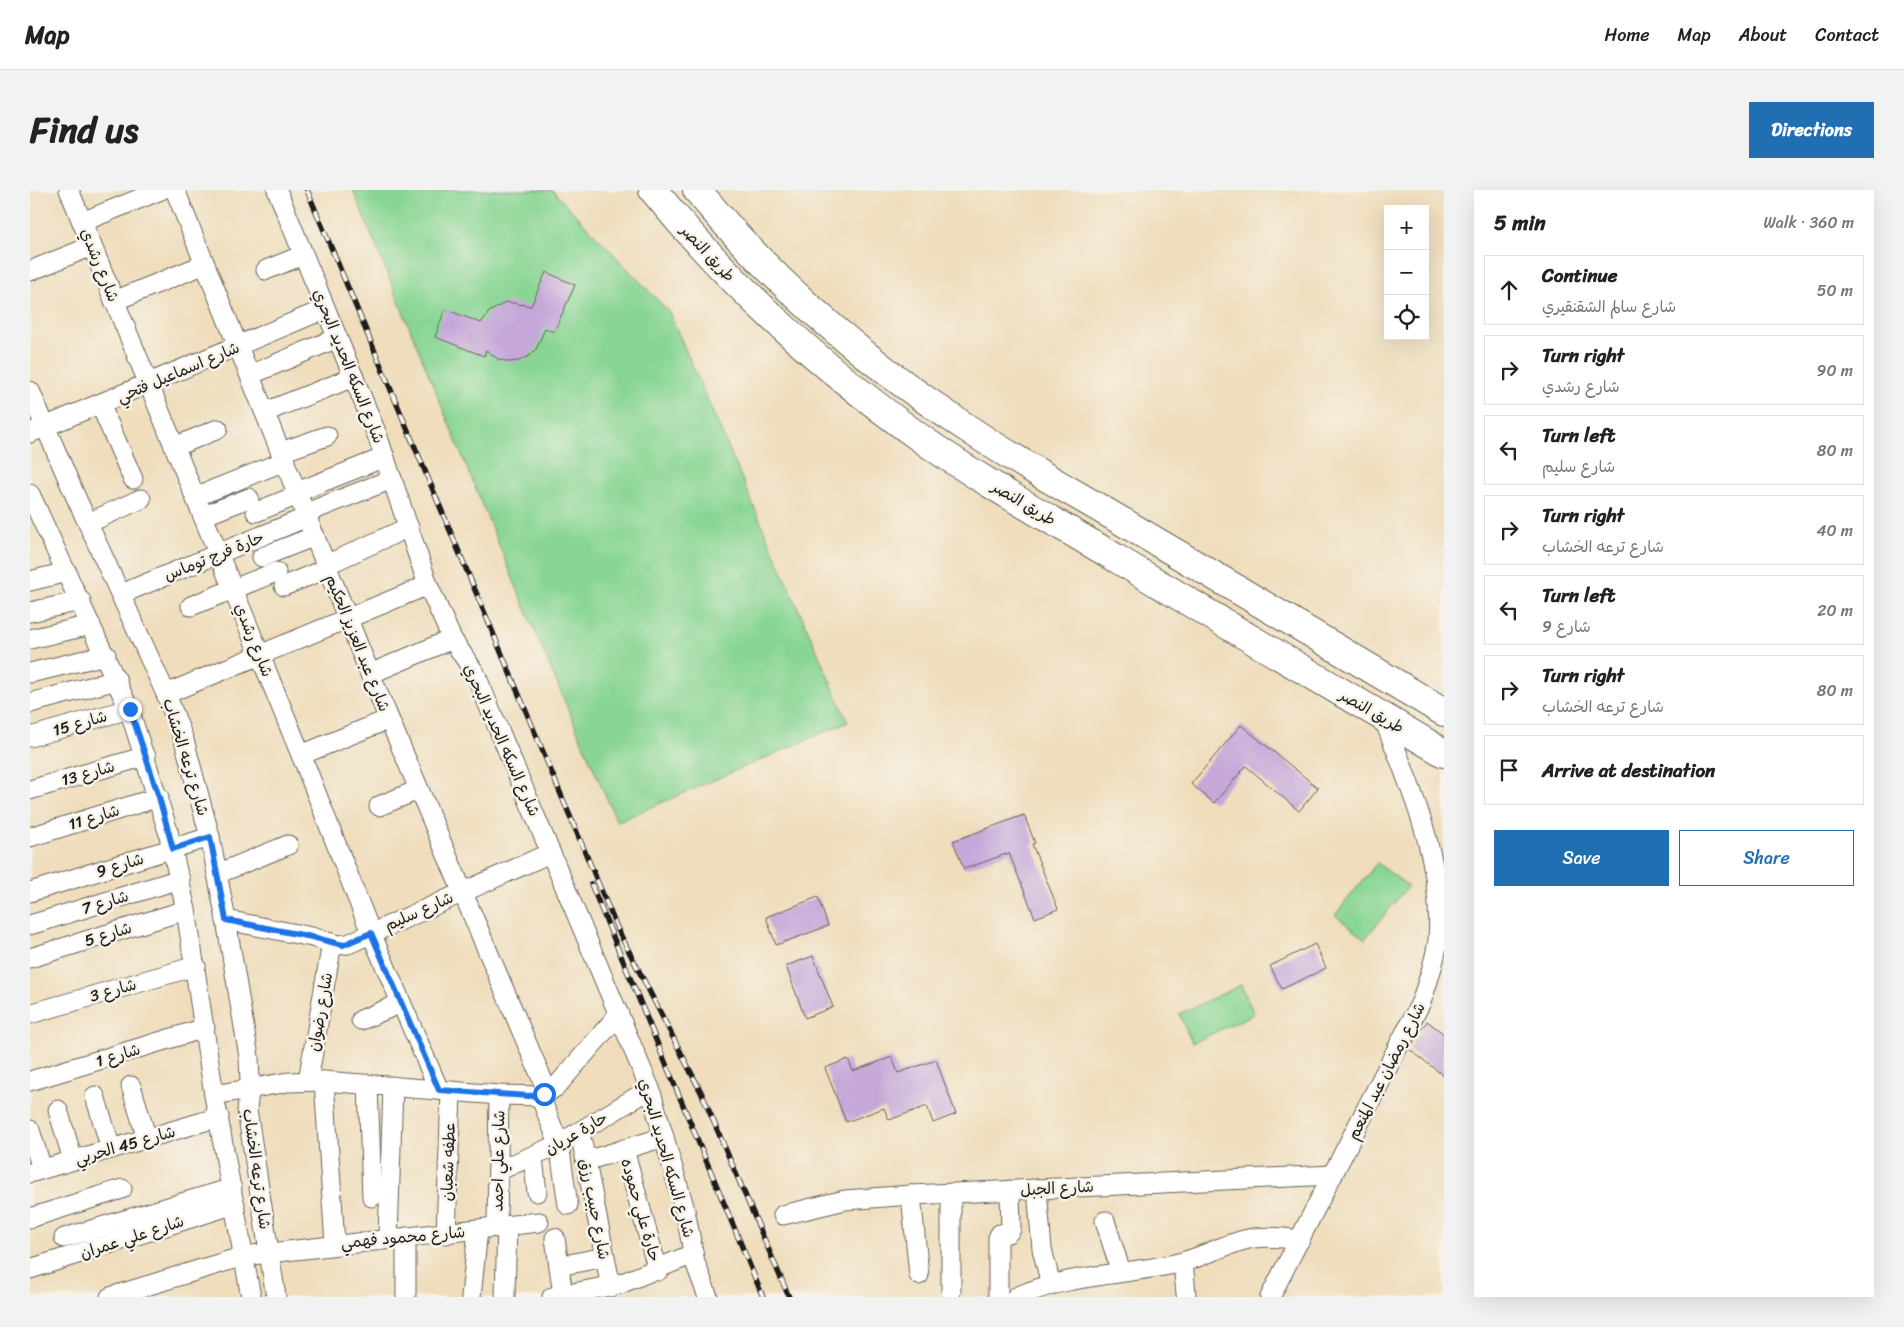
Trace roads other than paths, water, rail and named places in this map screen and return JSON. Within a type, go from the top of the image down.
[{"type":"highway","name":"طريق النصر","points":[[653,190],[721,268],[769,316],[873,403],[985,480],[1321,682],[1444,753]]},
{"type":"highway","name":"طريق النصر","points":[[697,190],[748,248],[790,288],[870,357],[923,398],[1020,462],[1342,650],[1444,712]]},
{"type":"highway","points":[[1273,653],[1284,636],[1285,629],[1281,616]]},
{"type":"highway","points":[[1321,682],[1318,667],[1320,660],[1326,654],[1342,650]]},
{"type":"street","name":"شارع رشدي","points":[[69,190],[301,755],[371,933],[401,1002],[445,1090]]},
{"type":"street","points":[[82,222],[161,190]]},
{"type":"street","name":"شارع عبد العزيز الحكيم","points":[[175,190],[370,674],[544,1094],[559,1144],[568,1205]]},
{"type":"street","name":"شارع السكه الحديد البحري","points":[[277,190],[385,457],[428,584],[452,639],[475,673],[650,1089],[684,1210],[693,1254],[708,1297]]},
{"type":"street","points":[[30,271],[92,246]]},
{"type":"street","points":[[266,270],[303,255]]},
{"type":"street","points":[[114,301],[205,264]]},
{"type":"street","name":"شارع اسماعيل فتحي","points":[[37,430],[325,310]]},
{"type":"street","points":[[250,375],[337,338]]},
{"type":"street","points":[[265,412],[354,377]]},
{"type":"street","name":"شارع ترعه الخشاب","points":[[30,391],[37,430],[88,524],[166,694],[184,740],[210,837],[249,1057],[250,1088],[247,1110],[276,1297]]},
{"type":"street","points":[[100,404],[133,479]]},
{"type":"street","points":[[174,447],[218,429]]},
{"type":"street","points":[[195,497],[327,436]]},
{"type":"street","points":[[203,516],[298,494],[385,457]]},
{"type":"street","name":"حارة فرج توماس","points":[[121,594],[392,479]]},
{"type":"street","name":"شارع ترعه الخشاب","points":[[30,494],[130,709],[159,797],[173,849],[186,910],[214,1094],[251,1297]]},
{"type":"street","points":[[88,524],[141,499]]},
{"type":"street","points":[[191,606],[233,589],[327,567],[409,527]]},
{"type":"street","points":[[262,556],[315,536]]},
{"type":"street","points":[[30,580],[67,572]]},
{"type":"street","points":[[166,694],[428,584]]},
{"type":"street","points":[[30,612],[81,601]]},
{"type":"street","points":[[30,639],[92,625]]},
{"type":"street","points":[[370,674],[452,639]]},
{"type":"street","points":[[30,673],[106,655]]},
{"type":"street","points":[[30,704],[117,680]]},
{"type":"street","name":"شارع 15","points":[[30,737],[130,709]]},
{"type":"street","name":"شارع رمضان عبد المنعم","points":[[1270,1297],[1421,1002],[1432,971],[1441,907],[1438,874],[1432,842],[1384,717]]},
{"type":"street","points":[[301,755],[389,719]]},
{"type":"street","name":"شارع 13","points":[[30,790],[146,756]]},
{"type":"street","points":[[379,806],[418,790]]},
{"type":"street","name":"شارع 11","points":[[30,837],[159,797]]},
{"type":"street","name":"شارع 9","points":[[30,892],[210,837]]},
{"type":"street","points":[[217,874],[288,845]]},
{"type":"street","name":"شارع سليم","points":[[226,920],[348,944],[550,853]]},
{"type":"street","name":"شارع 7","points":[[30,924],[180,879]]},
{"type":"street","name":"شارع 5","points":[[30,958],[186,910]]},
{"type":"street","name":"شارع رضوان","points":[[332,942],[316,1081],[335,1244]]},
{"type":"street","name":"شارع 3","points":[[30,1014],[196,966]]},
{"type":"street","points":[[361,1020],[401,1002]]},
{"type":"street","points":[[214,1094],[316,1081],[499,1094],[544,1094],[556,1087],[619,1014]]},
{"type":"street","name":"شارع 1","points":[[30,1081],[205,1028]]},
{"type":"street","points":[[368,1084],[372,1197]]},
{"type":"street","points":[[131,1086],[146,1139]]},
{"type":"street","points":[[393,1086],[397,1238],[406,1297]]},
{"type":"street","name":"حارة عريان","points":[[498,1171],[533,1158],[559,1144],[650,1089]]},
{"type":"street","name":"عطفه شعبان","points":[[445,1090],[446,1234]]},
{"type":"street","name":"شارع علي احمد","points":[[499,1094],[498,1171],[505,1297]]},
{"type":"street","points":[[95,1096],[111,1149]]},
{"type":"street","points":[[58,1110],[72,1160]]},
{"type":"street","name":"شارع 45 الحربي","points":[[36,1171],[219,1117]]},
{"type":"street","points":[[30,1130],[36,1171]]},
{"type":"street","name":"شارع حبيب رزق","points":[[580,1132],[611,1287]]},
{"type":"street","points":[[586,1161],[664,1137]]},
{"type":"street","name":"حارة علي حموده","points":[[624,1149],[658,1271]]},
{"type":"street","points":[[533,1158],[537,1192]]},
{"type":"street","name":"شارع الجبل","points":[[783,1215],[846,1200],[911,1194],[1332,1175]]},
{"type":"street","points":[[30,1218],[122,1188]]},
{"type":"street","points":[[1037,1189],[1040,1239],[1051,1285]]},
{"type":"street","points":[[998,1297],[998,1238],[1000,1234],[1008,1233],[1011,1229],[1010,1190]]},
{"type":"street","points":[[950,1292],[951,1193]]},
{"type":"street","points":[[911,1194],[919,1275]]},
{"type":"street","points":[[64,1238],[233,1196]]},
{"type":"street","name":"شارع علي عمران","points":[[30,1269],[69,1257],[233,1196]]},
{"type":"street","points":[[55,1210],[69,1257]]},
{"type":"street","points":[[1104,1221],[1121,1272]]},
{"type":"street","name":"شارع محمود فهمي","points":[[110,1297],[155,1290],[244,1256],[335,1244],[446,1234],[539,1222]]},
{"type":"street","points":[[471,1297],[478,1230]]},
{"type":"street","points":[[1016,1297],[1051,1285],[1077,1289],[1121,1272],[1183,1262],[1253,1238],[1278,1237],[1300,1240]]},
{"type":"street","points":[[555,1238],[559,1266],[558,1296],[611,1287],[658,1271],[693,1254]]},
{"type":"street","points":[[559,1266],[605,1257]]},
{"type":"street","points":[[1183,1262],[1186,1294]]},
{"type":"railway","points":[[307,190],[617,928],[701,1092],[789,1297]]},
{"type":"railway","points":[[591,884],[763,1297]]}]
